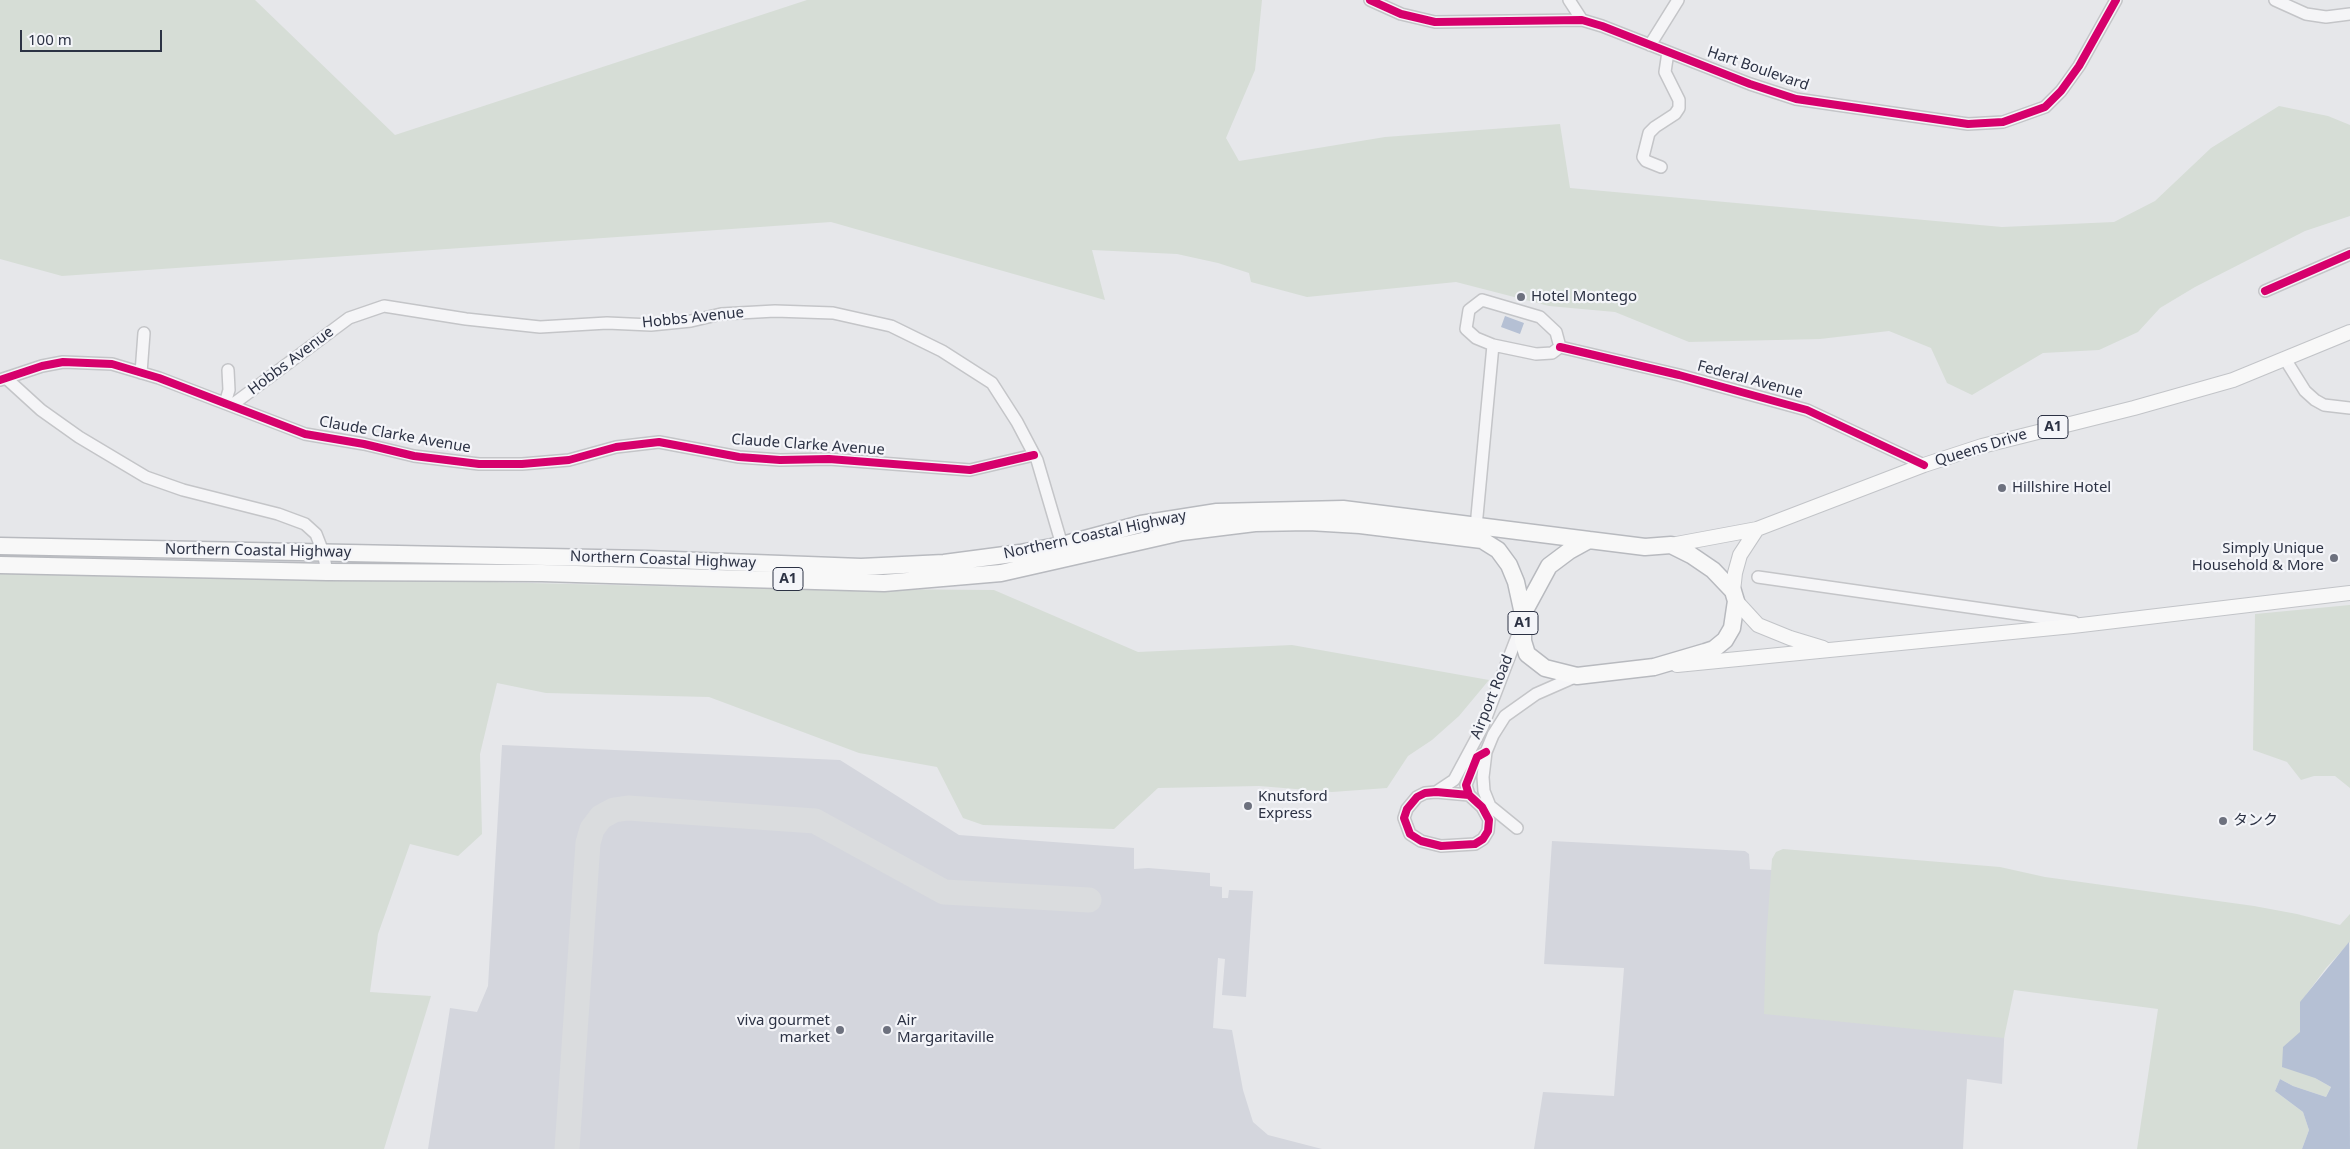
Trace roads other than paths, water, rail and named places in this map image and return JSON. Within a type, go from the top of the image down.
[{"type":"highway","name":"Northern Coastal Highway","points":[[0,546],[647,559],[861,567],[944,563],[1020,553],[1062,545],[1140,524],[1216,512],[1342,509],[1589,540]]},
{"type":"highway","name":"Northern Coastal Highway","points":[[0,565],[327,572],[542,573],[884,583],[1001,573],[1182,532],[1255,523],[1309,522],[1360,525],[1482,540],[1498,550],[1509,565],[1516,582],[1523,617]]},
{"type":"highway","name":"A1","points":[[1671,545],[1645,547],[1589,540],[1569,551],[1549,566],[1523,617],[1523,641],[1527,654],[1545,668],[1577,676],[1654,667],[1714,649],[1725,640],[1732,628],[1734,596]]},
{"type":"highway","points":[[1671,545],[1691,555],[1713,570],[1734,596]]},
{"type":"main road","name":"Queens Drive","points":[[1671,545],[1757,529],[1924,465],[1982,446],[2199,391],[2242,377],[2350,332]]},
{"type":"main road","name":"A1","points":[[1734,596],[1735,573],[1740,555],[1757,529]]},
{"type":"main road","points":[[1654,667],[1831,651],[2086,624],[2350,593]]},
{"type":"main road","points":[[1734,596],[1758,624],[1790,638],[1831,651]]},
{"type":"street","name":"Hart Boulevard","points":[[1370,0],[1401,14],[1436,22],[1582,20],[1750,84],[1796,99],[1968,124],[2003,122],[2045,107],[2061,91],[2079,66],[2116,0]]},
{"type":"street","points":[[1569,0],[1582,20]]},
{"type":"street","points":[[1650,45],[1678,0]]},
{"type":"street","points":[[2276,0],[2306,14],[2326,17],[2350,14]]},
{"type":"street","points":[[1661,167],[1646,161],[1643,157],[1649,133],[1675,114],[1680,108],[1679,100],[1665,72],[1668,52]]},
{"type":"street","points":[[2265,291],[2350,254]]},
{"type":"street","points":[[1482,300],[1540,317],[1556,332],[1560,347],[1552,353],[1536,354],[1494,345],[1476,338],[1466,329],[1469,310],[1482,300]]},
{"type":"street","name":"Hobbs Avenue","points":[[228,404],[349,318],[384,306],[466,319],[540,327],[607,323],[651,324],[691,321],[721,314],[776,311],[833,313],[892,326],[942,351],[992,383],[1017,422],[1034,455],[1052,505],[1062,545]]},
{"type":"street","points":[[141,373],[144,333]]},
{"type":"street","points":[[1476,527],[1494,345]]},
{"type":"street","name":"Federal Avenue","points":[[1560,347],[1679,375],[1807,410],[1924,465]]},
{"type":"street","points":[[2285,359],[2305,391],[2316,400],[2324,404],[2350,408]]},
{"type":"street","name":"Claude Clarke Avenue","points":[[3,379],[42,366],[63,362],[112,364],[228,404],[306,434],[364,444],[414,456],[479,464],[522,464],[569,460],[616,447],[659,442],[739,457],[780,460],[829,459],[970,470],[1034,455]]},
{"type":"street","points":[[228,370],[228,404]]},
{"type":"street","points":[[3,379],[41,410],[79,437],[146,477],[183,490],[278,514],[305,524],[316,534],[323,552],[327,572]]},
{"type":"street","points":[[1758,577],[2086,624]]},
{"type":"street","name":"Airport Road","points":[[1436,792],[1454,780],[1482,728],[1523,617]]},
{"type":"street","name":"Airport Road","points":[[1517,828],[1490,806],[1484,791],[1483,777],[1486,752],[1493,735],[1505,716],[1536,694],[1577,676]]},
{"type":"street","points":[[1469,796],[1466,785],[1472,767],[1477,757],[1486,752]]},
{"type":"street","name":"Airport Road","points":[[1436,792],[1469,796],[1482,807],[1489,820],[1488,831],[1483,839],[1475,844],[1442,846],[1421,841],[1410,834],[1404,818],[1406,809],[1417,797],[1425,793],[1436,792]]},
{"type":"water","points":[[1505,316],[1524,323],[1520,334],[1501,327]]},
{"type":"water","points":[[2349,942],[2350,1149],[2302,1149],[2309,1130],[2303,1112],[2275,1091],[2280,1079],[2293,1086],[2326,1097],[2331,1087],[2315,1078],[2282,1067],[2283,1047],[2300,1032],[2300,1002]]},
{"type":"place","name":"Hotel Montego","points":[[1521,297]]},
{"type":"place","name":"Hillshire Hotel","points":[[2002,488]]},
{"type":"place","name":"Simply Unique Household & More","points":[[2334,558]]},
{"type":"place","name":"Knutsford Express","points":[[1248,806]]},
{"type":"place","name":"タンク","points":[[2223,821]]},
{"type":"place","name":"viva gourmet market","points":[[840,1030]]},
{"type":"place","name":"Air Margaritaville","points":[[887,1030]]}]
